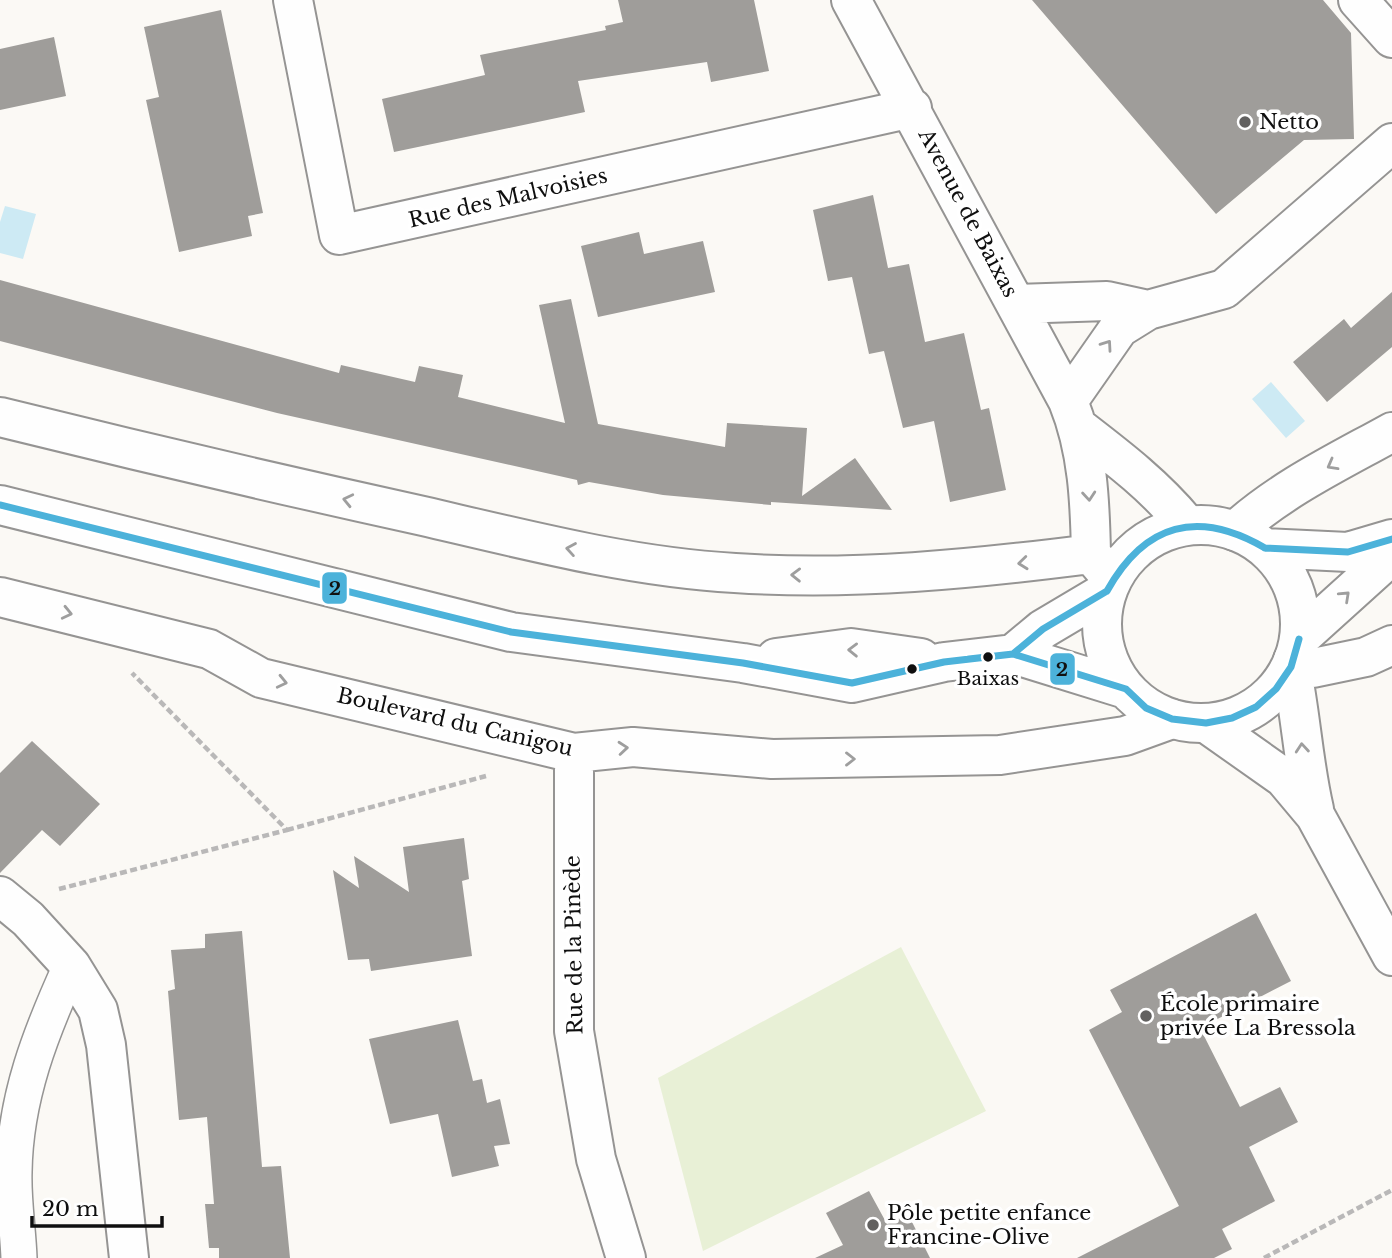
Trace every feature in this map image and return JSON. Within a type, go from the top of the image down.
[{"type":"street","name":"Rue des Malvoisies","points":[[293,0],[339,235],[912,108]]},
{"type":"street","name":"Avenue de Baixas","points":[[851,0],[912,108],[1074,415],[1103,574]]},
{"type":"street","points":[[1358,0],[1392,38]]},
{"type":"street","points":[[1074,415],[1119,328],[1147,310],[1224,289],[1392,143]]},
{"type":"street","points":[[1016,304],[1107,301],[1147,310]]},
{"type":"street","name":"Avenue de Baixas","points":[[1074,415],[1170,504],[1187,526]]},
{"type":"street","points":[[0,417],[176,461],[547,544],[680,568],[737,574],[850,575],[1017,564],[1103,574]]},
{"type":"street","points":[[1250,540],[1258,510],[1305,480],[1392,432]]},
{"type":"street","points":[[0,505],[511,632],[743,663],[852,683],[944,662],[1013,654],[1126,689]]},
{"type":"street","points":[[1013,654],[1103,574],[1157,535],[1187,526],[1211,526],[1250,540],[1348,552],[1392,539]]},
{"type":"street","points":[[1250,540],[1287,574],[1299,606],[1294,655],[1304,766],[1315,815]]},
{"type":"street","points":[[1189,721],[1232,718],[1256,707],[1276,689],[1294,655],[1392,555]]},
{"type":"street","points":[[1103,574],[1103,642],[1111,667],[1126,689],[1146,708],[1189,721],[1284,778],[1315,815],[1392,956]]},
{"type":"street","name":"Boulevard du Canigou","points":[[0,597],[209,649],[261,678],[574,753],[633,747],[772,758],[1000,755],[1125,736],[1189,721]]},
{"type":"street","points":[[1294,655],[1313,668],[1366,657],[1392,645]]},
{"type":"street","name":"Rue de la Pinède","points":[[574,753],[574,1031],[596,1159],[626,1258]]},
{"type":"street","points":[[5,899],[71,966],[98,1010],[106,1045],[129,1258]]},
{"type":"street","points":[[19,1258],[14,1172],[20,1113],[39,1036],[71,966]]},
{"type":"path","points":[[122,663],[288,830]]},
{"type":"path","points":[[5,899],[288,830],[496,774]]},
{"type":"path","points":[[1264,1258],[1392,1190]]},
{"type":"green space","points":[[901,947],[986,1111],[703,1251],[658,1078]]},
{"type":"water","points":[[5,206],[36,214],[23,259],[0,253],[0,222]]},
{"type":"water","points":[[1271,382],[1305,421],[1286,438],[1252,399]]},
{"type":"building","points":[[618,0],[754,0],[769,71],[711,82],[707,62],[578,81],[585,112],[394,152],[382,99],[485,75],[480,55],[606,30],[605,26],[623,22]]},
{"type":"building","name":"Netto","points":[[1032,0],[1323,0],[1351,33],[1354,139],[1304,140],[1216,214]]},
{"type":"building","points":[[221,10],[263,213],[248,216],[252,236],[179,252],[146,100],[159,97],[144,27]]},
{"type":"building","points":[[54,37],[66,96],[0,110],[0,49]]},
{"type":"building","points":[[873,195],[888,268],[909,264],[925,342],[964,333],[981,410],[989,408],[1006,490],[950,502],[934,421],[903,428],[884,351],[869,354],[852,277],[828,281],[813,210]]},
{"type":"building","points":[[639,232],[644,254],[703,241],[715,292],[598,317],[581,246]]},
{"type":"building","points":[[0,280],[339,373],[341,365],[415,382],[419,366],[463,375],[458,397],[565,423],[539,305],[571,299],[598,424],[725,447],[727,423],[807,428],[802,496],[855,458],[892,510],[771,502],[771,505],[663,495],[589,482],[578,485],[577,480],[277,413],[0,341]]},
{"type":"building","points":[[1392,292],[1392,347],[1327,402],[1293,362],[1344,319],[1351,328]]},
{"type":"building","points":[[32,741],[100,804],[60,846],[42,830],[0,873],[0,773]]},
{"type":"building","points":[[464,838],[469,879],[462,881],[472,956],[371,971],[369,959],[348,960],[333,870],[359,888],[354,856],[409,892],[403,847]]},
{"type":"building","points":[[1256,913],[1291,981],[1200,1028],[1240,1107],[1280,1087],[1298,1122],[1249,1147],[1275,1201],[1222,1229],[1232,1249],[1214,1258],[1077,1258],[1179,1206],[1089,1030],[1122,1012],[1110,990]]},
{"type":"building","points":[[242,931],[262,1167],[281,1166],[290,1258],[219,1258],[219,1248],[209,1248],[205,1204],[214,1204],[207,1117],[179,1120],[168,991],[175,989],[171,950],[205,948],[205,934]]},
{"type":"building","points":[[458,1020],[473,1081],[482,1079],[487,1103],[500,1099],[510,1144],[494,1146],[499,1166],[452,1177],[438,1114],[390,1124],[369,1039]]},
{"type":"building","name":"Pôle petite enfance Francine-Olive","points":[[869,1191],[887,1224],[908,1214],[930,1258],[815,1258],[843,1245],[826,1213]]},
{"type":"transit line","name":"2","points":[[0,505],[511,632],[743,663],[852,683],[944,662],[1013,654],[1126,689],[1146,708],[1172,719],[1206,723],[1232,718],[1256,707],[1276,689],[1291,667],[1299,639]]},
{"type":"transit line","name":"2","points":[[1107,591],[1138,550],[1156,537],[1175,529],[1217,529],[1241,536],[1265,548]]},
{"type":"transit line","name":"2","points":[[1265,548],[1348,552],[1392,539]]},
{"type":"transit line","name":"2","points":[[969,659],[1013,654],[1043,629],[1107,591]]},
{"type":"place","name":"Netto","points":[[1245,122]]},
{"type":"place","name":"Baixas","points":[[988,657]]},
{"type":"place","name":"École primaire privée La Bressola","points":[[1146,1016]]},
{"type":"place","name":"Pôle petite enfance Francine-Olive","points":[[873,1225]]}]
